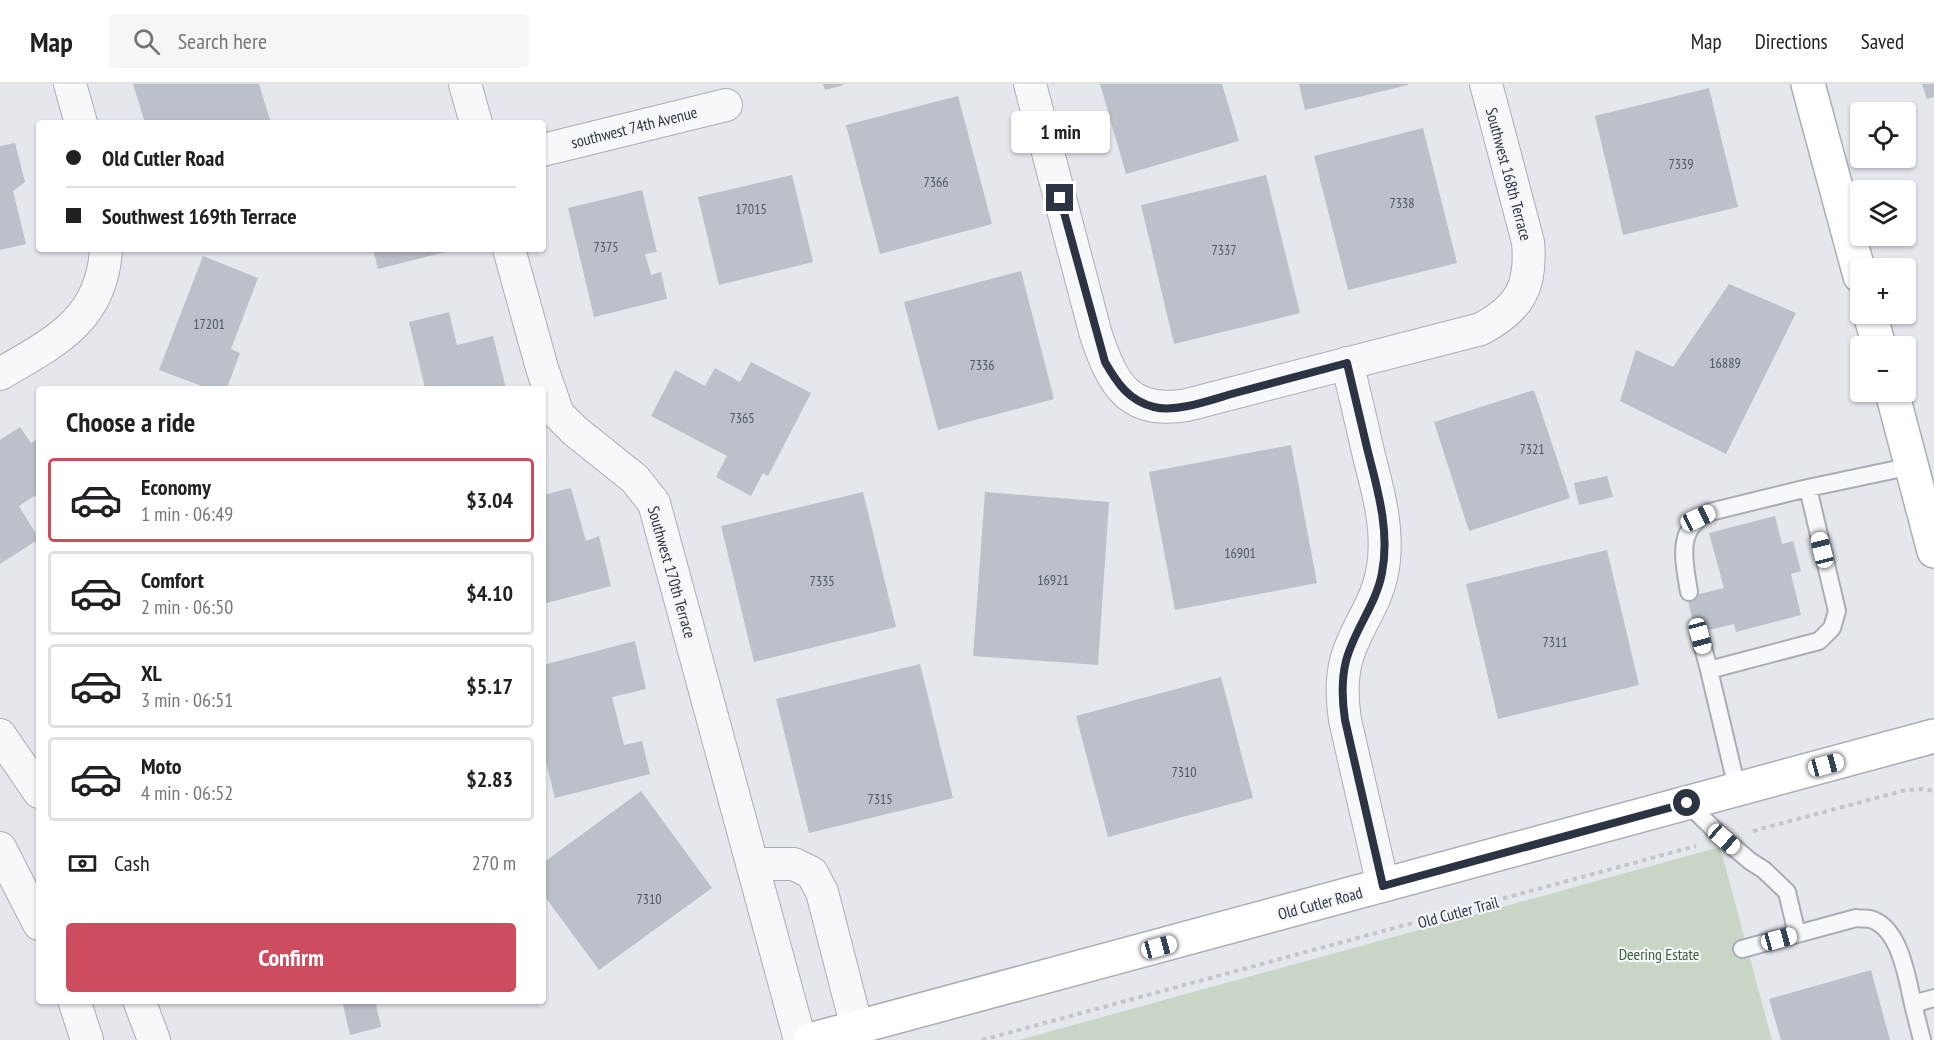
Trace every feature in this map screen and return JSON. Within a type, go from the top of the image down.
[{"type":"main road","points":[[1808,84],[1855,258]]},
{"type":"main road","points":[[1895,402],[1934,551]]},
{"type":"main road","name":"Old Cutler Road","points":[[810,1040],[1934,736]]},
{"type":"street","points":[[70,84],[80,120]]},
{"type":"street","points":[[465,84],[475,120]]},
{"type":"street","points":[[1030,84],[1096,335],[1105,362],[1115,380],[1127,394],[1141,403],[1156,408],[1172,408],[1347,363],[1379,498],[1385,552],[1376,596],[1347,660],[1342,698],[1383,886]]},
{"type":"street","name":"Southwest 168th Terrace","points":[[1347,363],[1481,329],[1495,321],[1519,300],[1528,274],[1528,242],[1485,84]]},
{"type":"street","name":"southwest 74th Avenue","points":[[546,149],[726,105]]},
{"type":"street","points":[[0,374],[41,350],[67,331],[84,314],[96,296],[104,273],[106,252]]},
{"type":"street","name":"Southwest 170th Terrace","points":[[511,252],[544,376],[558,414],[575,432],[635,479],[654,503],[800,1040]]},
{"type":"street","points":[[0,735],[36,788]]},
{"type":"street","points":[[0,848],[36,918]]},
{"type":"street","points":[[752,864],[794,864],[812,873],[822,892],[857,1028]]},
{"type":"street","points":[[75,1004],[87,1040]]},
{"type":"street","points":[[140,1004],[154,1040]]},
{"type":"lane","points":[[1689,592],[1684,559],[1687,531],[1698,518],[1710,512],[1808,488],[1912,466]]},
{"type":"lane","points":[[1709,670],[1819,641],[1832,628],[1838,611],[1808,488]]},
{"type":"lane","points":[[1700,636],[1737,788]]},
{"type":"lane","points":[[1687,803],[1724,839],[1764,870],[1787,892],[1797,934]]},
{"type":"lane","points":[[1742,949],[1856,918],[1871,919],[1885,928],[1895,942],[1922,1040]]},
{"type":"lane","points":[[1913,1004],[1934,998]]},
{"type":"path","name":"Old Cutler Trail","points":[[982,1040],[1906,790],[1934,791]]},
{"type":"green space","name":"Deering Estate","points":[[1720,847],[1772,1040],[1019,1040]]},
{"type":"building","points":[[133,84],[259,84],[270,120],[144,120]]},
{"type":"building","points":[[823,84],[843,84],[844,85],[825,90]]},
{"type":"building","points":[[1100,84],[1222,84],[1239,141],[1126,174]]},
{"type":"building","points":[[1299,84],[1408,84],[1408,85],[1305,110]]},
{"type":"building","points":[[1922,84],[1934,84],[1934,97],[1927,99]]},
{"type":"building","points":[[1709,88],[1738,207],[1623,235],[1595,116]]},
{"type":"building","points":[[958,96],[992,224],[880,254],[846,125]]},
{"type":"building","points":[[1423,128],[1457,263],[1348,290],[1314,156]]},
{"type":"building","points":[[15,143],[25,182],[13,191],[26,244],[0,250],[0,146]]},
{"type":"building","points":[[792,175],[813,262],[719,285],[698,197]]},
{"type":"building","points":[[1266,175],[1300,313],[1174,344],[1141,205]]},
{"type":"building","points":[[642,190],[657,252],[645,254],[651,275],[661,272],[667,299],[594,317],[568,208]]},
{"type":"building","points":[[374,252],[445,252],[378,269]]},
{"type":"building","points":[[203,256],[258,278],[231,349],[240,353],[228,386],[202,386],[159,370]]},
{"type":"building","points":[[1021,271],[1054,399],[938,430],[904,302]]},
{"type":"building","points":[[1729,284],[1796,313],[1726,454],[1620,401],[1636,350],[1673,367]]},
{"type":"building","points":[[449,312],[457,345],[493,336],[506,386],[425,386],[409,322]]},
{"type":"building","points":[[751,362],[811,393],[768,476],[763,473],[751,496],[716,477],[727,456],[651,416],[675,370],[705,386],[715,368],[740,382]]},
{"type":"building","points":[[1534,390],[1570,498],[1469,531],[1434,422]]},
{"type":"building","points":[[20,427],[31,443],[36,440],[36,495],[19,506],[36,534],[36,541],[0,564],[0,440]]},
{"type":"building","points":[[1291,445],[1317,583],[1175,610],[1149,472]]},
{"type":"building","points":[[1607,476],[1613,497],[1579,505],[1574,483]]},
{"type":"building","points":[[571,488],[586,541],[599,536],[611,586],[546,603],[546,494]]},
{"type":"building","points":[[863,492],[896,627],[754,662],[721,526]]},
{"type":"building","points":[[985,492],[1109,502],[1098,665],[973,656]]},
{"type":"building","points":[[1775,516],[1782,544],[1793,541],[1801,571],[1791,574],[1801,615],[1736,632],[1734,624],[1696,633],[1687,597],[1724,588],[1709,533]]},
{"type":"building","points":[[1607,550],[1639,685],[1498,719],[1466,584]]},
{"type":"building","points":[[635,641],[646,689],[612,697],[624,745],[642,741],[650,774],[555,798],[546,762],[546,664]]},
{"type":"building","points":[[920,664],[953,798],[809,833],[776,699]]},
{"type":"building","points":[[1221,677],[1253,798],[1108,837],[1076,716]]},
{"type":"building","points":[[641,791],[712,888],[599,970],[546,898],[546,861]]},
{"type":"building","points":[[1871,970],[1890,1040],[1781,1040],[1769,999]]},
{"type":"building","points":[[343,1004],[376,1004],[381,1027],[350,1035]]},
{"type":"route","points":[[1060,198],[1105,362],[1115,380],[1127,394],[1141,403],[1156,408],[1188,405],[1347,363],[1379,498],[1385,552],[1376,596],[1347,660],[1342,698],[1383,886],[1687,803]]}]
